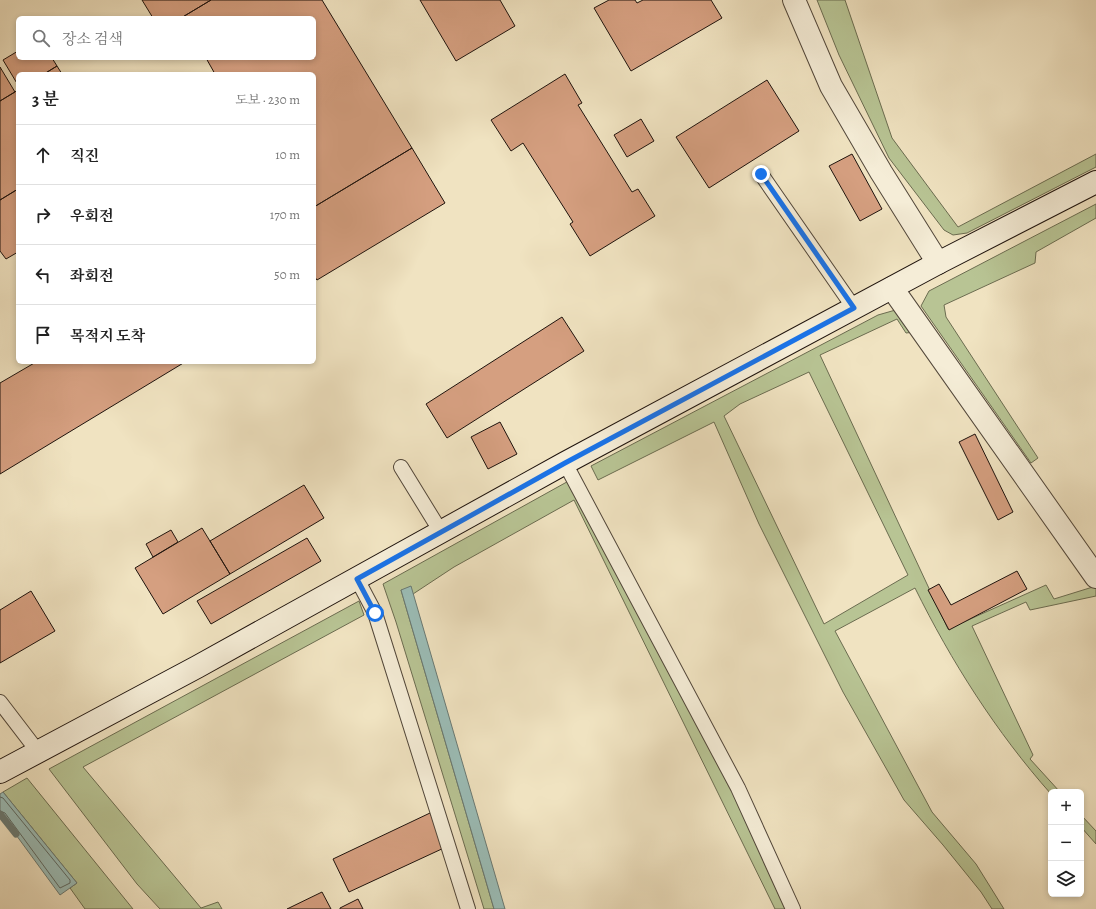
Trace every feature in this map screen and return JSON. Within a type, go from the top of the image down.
[{"type":"street","points":[[794,0],[832,86],[881,172],[938,263]]},
{"type":"street","points":[[0,772],[39,753],[565,463],[938,263],[1096,182]]},
{"type":"street","points":[[892,288],[1096,577]]},
{"type":"lane","points":[[761,174],[854,308]]},
{"type":"lane","points":[[565,463],[738,788],[793,909]]},
{"type":"lane","points":[[400,467],[441,532]]},
{"type":"lane","points":[[357,579],[375,613],[468,909]]},
{"type":"lane","points":[[0,702],[39,753]]},
{"type":"green space","points":[[817,0],[845,0],[892,138],[958,227],[1096,154],[1096,167],[967,233],[953,235],[944,230],[889,158],[839,55]]},
{"type":"green space","points":[[1096,204],[1096,218],[1036,252],[1035,263],[944,305],[946,317],[1038,458],[1031,463],[921,306],[929,291]]},
{"type":"green space","points":[[899,309],[915,332],[906,333],[897,319],[820,355],[948,629],[1046,585],[1054,599],[1096,586],[1096,596],[1030,610],[1026,602],[972,626],[1033,755],[1030,759],[1057,789],[1048,789],[1048,790],[993,721],[959,669],[915,588],[835,631],[932,812],[976,864],[1004,909],[992,909],[981,892],[904,800],[843,692],[759,524],[714,422],[598,480],[591,466],[878,315]],"holes":[[[809,372],[908,575],[824,624],[724,416],[740,404]]]},
{"type":"green space","points":[[574,478],[799,909],[775,909],[574,500],[454,567],[413,594],[401,590],[494,909],[484,909],[383,584]]},
{"type":"green space","points":[[359,601],[364,615],[83,767],[201,908],[218,902],[222,909],[160,909],[137,884],[49,769]]},
{"type":"green space","points":[[27,778],[133,909],[85,909],[70,888],[77,883],[3,792]]},
{"type":"green space","points":[[1084,818],[1096,831],[1096,844],[1084,830]]},
{"type":"water","points":[[411,586],[505,909],[494,909],[401,590]]},
{"type":"water","points":[[3,792],[77,883],[60,895],[0,813],[0,794]]},
{"type":"building","points":[[142,0],[211,0],[184,16],[152,16]]},
{"type":"building","points":[[211,0],[322,0],[412,148],[316,206],[316,72],[214,72],[207,60],[316,60],[316,16],[184,16]]},
{"type":"building","points":[[420,0],[500,0],[515,26],[456,61]]},
{"type":"building","points":[[609,0],[635,0],[637,3],[643,0],[711,0],[722,18],[631,71],[594,8]]},
{"type":"building","points":[[16,52],[16,60],[53,60],[57,66],[47,72],[16,72],[16,82],[3,60]]},
{"type":"building","points":[[57,66],[61,72],[47,72]]},
{"type":"building","points":[[0,67],[15,92],[0,101]]},
{"type":"building","points":[[565,74],[582,103],[578,105],[632,192],[638,189],[655,216],[590,256],[570,224],[573,222],[523,143],[511,151],[491,120]]},
{"type":"building","points":[[767,80],[799,131],[709,188],[676,137]]},
{"type":"building","points":[[16,91],[16,190],[0,200],[0,101]]},
{"type":"building","points":[[641,119],[654,141],[627,157],[614,135]]},
{"type":"building","points":[[412,148],[445,203],[317,280],[316,206]]},
{"type":"building","points":[[852,154],[882,209],[860,221],[829,166]]},
{"type":"building","points":[[16,190],[16,253],[6,259],[0,251],[0,200]]},
{"type":"building","points":[[562,317],[584,351],[447,438],[426,404]]},
{"type":"building","points":[[33,364],[182,364],[0,474],[0,383]]},
{"type":"building","points":[[500,422],[517,454],[488,469],[471,437]]},
{"type":"building","points":[[975,434],[1013,512],[998,520],[959,442]]},
{"type":"building","points":[[304,485],[324,518],[230,574],[210,541]]},
{"type":"building","points":[[202,528],[230,574],[163,614],[135,568]]},
{"type":"building","points":[[171,530],[178,542],[153,557],[146,544]]},
{"type":"building","points":[[307,538],[321,561],[211,624],[197,601]]},
{"type":"building","points":[[1017,571],[1027,589],[949,630],[928,590],[939,584],[951,605]]},
{"type":"building","points":[[31,591],[55,631],[0,663],[0,610]]},
{"type":"building","points":[[430,813],[446,847],[349,892],[333,859]]},
{"type":"building","points":[[322,892],[331,909],[287,909]]},
{"type":"building","points":[[358,899],[363,909],[340,909],[340,908]]},
{"type":"waterway","points":[[0,814],[16,834]]},
{"type":"route","points":[[375,613],[357,579],[565,463],[854,308],[761,174]]}]
